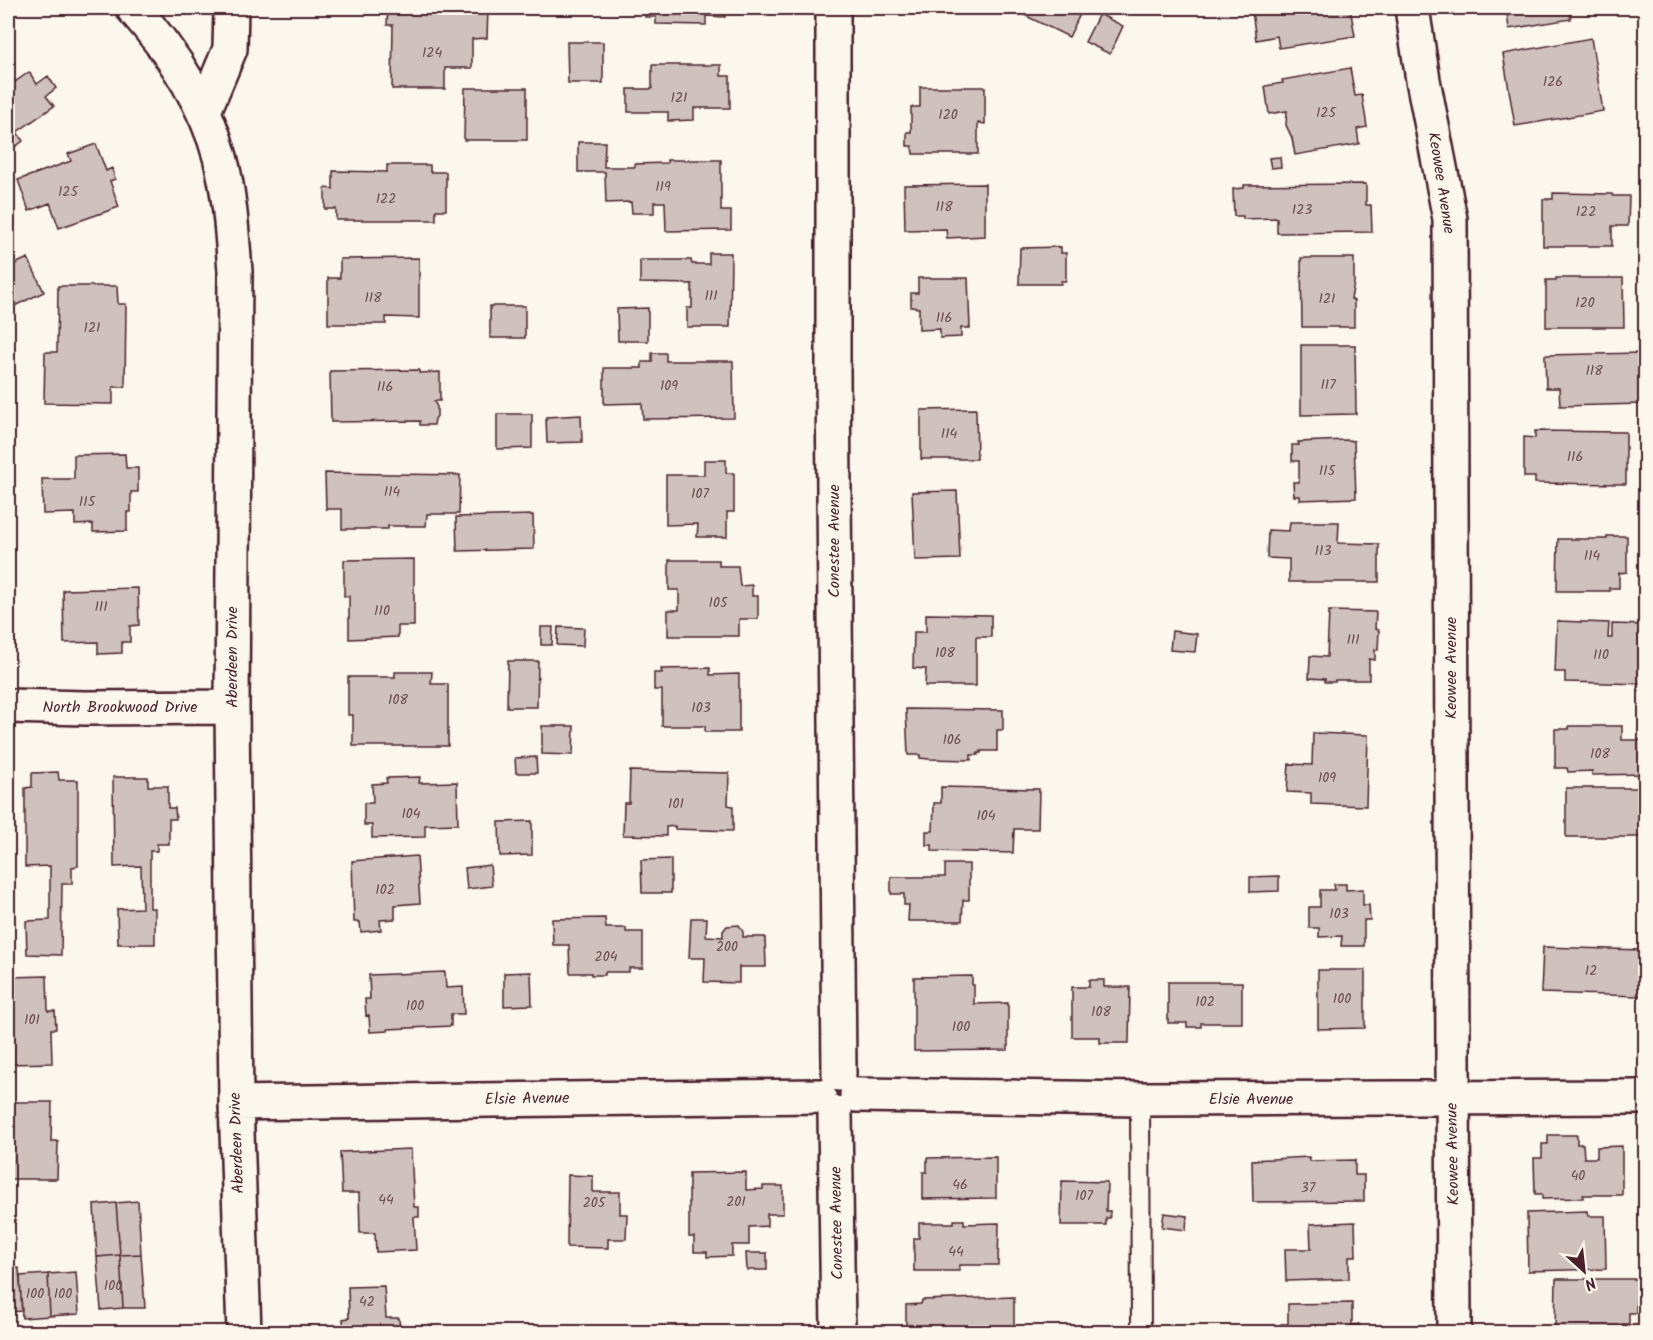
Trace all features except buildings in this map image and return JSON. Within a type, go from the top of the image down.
[{"type":"street","name":"Aberdeen Drive","points":[[133,8],[182,71],[204,111],[220,157],[229,206],[235,271],[232,707],[236,1103],[244,1332]]},
{"type":"street","points":[[204,111],[230,49],[231,8]]},
{"type":"street","name":"Conestee Avenue","points":[[833,8],[838,1332]]},
{"type":"street","name":"Keowee Avenue","points":[[1412,8],[1423,80],[1450,219],[1454,1332]]},
{"type":"street","name":"North Brookwood Drive","points":[[8,706],[232,707]]},
{"type":"street","name":"Elsie Avenue","points":[[236,1103],[838,1094],[1140,1100],[1646,1097]]},
{"type":"lane","points":[[1140,1100],[1140,1332]]}]
